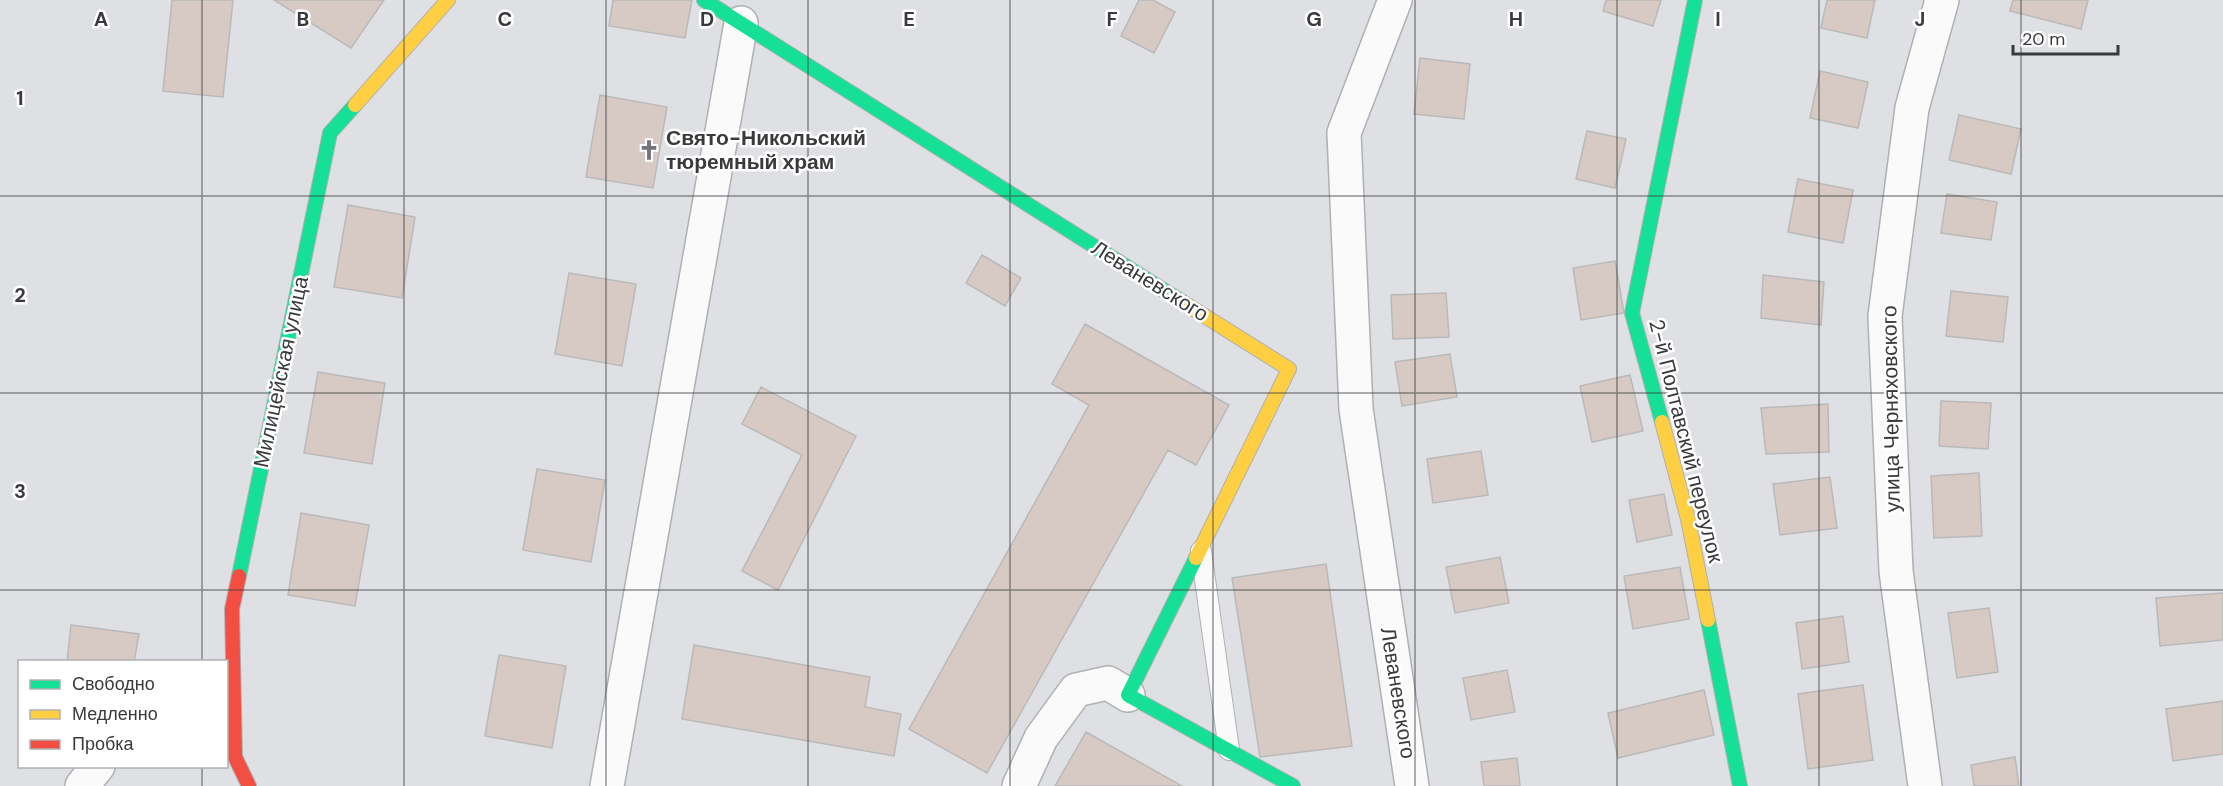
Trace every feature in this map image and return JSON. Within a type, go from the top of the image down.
[{"type":"street","name":"Милицейская улица","points":[[249,786],[235,757],[232,609],[330,134],[448,0]]},
{"type":"street","name":"Леваневского","points":[[704,0],[1289,369],[1128,695]]},
{"type":"street","name":"Леваневского","points":[[1395,0],[1344,134],[1356,409],[1412,786]]},
{"type":"street","name":"2-й Полтавский переулок","points":[[1695,0],[1632,313],[1688,519],[1740,786]]},
{"type":"street","name":"улица Черняховского","points":[[1925,786],[1896,571],[1886,316],[1912,108],[1942,0]]},
{"type":"street","points":[[607,786],[741,23]]},
{"type":"street","points":[[1019,786],[1041,738],[1076,690],[1108,683],[1293,786]]},
{"type":"street","points":[[82,786],[97,768]]},
{"type":"lane","points":[[1200,549],[1229,750]]},
{"type":"building","points":[[172,0],[233,0],[223,97],[163,91]]},
{"type":"building","points":[[274,0],[384,0],[351,48]]},
{"type":"building","points":[[613,0],[692,0],[685,38],[609,26]]},
{"type":"building","points":[[1139,0],[1153,0],[1175,12],[1154,53],[1121,36]]},
{"type":"building","points":[[1606,0],[1661,0],[1653,26],[1603,11]]},
{"type":"building","points":[[1827,0],[1875,0],[1867,38],[1821,28]]},
{"type":"building","points":[[2013,0],[2088,0],[2081,29],[2010,11]]},
{"type":"building","points":[[1420,58],[1470,64],[1464,119],[1414,114]]},
{"type":"building","points":[[1820,71],[1868,82],[1858,128],[1810,118]]},
{"type":"building","points":[[600,95],[667,107],[653,188],[586,177]]},
{"type":"building","points":[[1959,115],[2021,129],[2011,174],[1949,160]]},
{"type":"building","points":[[1587,131],[1626,139],[1615,188],[1576,179]]},
{"type":"building","points":[[1798,179],[1853,190],[1843,243],[1788,232]]},
{"type":"building","points":[[1947,194],[1997,202],[1991,240],[1941,233]]},
{"type":"building","points":[[348,205],[415,217],[402,298],[334,287]]},
{"type":"building","points":[[982,255],[1021,278],[1005,306],[966,283]]},
{"type":"building","points":[[1615,261],[1624,313],[1581,320],[1573,268]]},
{"type":"building","points":[[569,273],[636,284],[622,366],[555,354]]},
{"type":"building","points":[[1763,275],[1824,282],[1821,325],[1761,318]]},
{"type":"building","points":[[1951,291],[2008,297],[2003,342],[1946,336]]},
{"type":"building","points":[[1446,293],[1449,337],[1393,339],[1391,295]]},
{"type":"building","points":[[1085,324],[1229,405],[1196,465],[1168,450],[987,773],[909,729],[1089,405],[1052,384]]},
{"type":"building","points":[[1450,354],[1457,397],[1402,406],[1395,362]]},
{"type":"building","points":[[318,372],[385,383],[372,464],[304,453]]},
{"type":"building","points":[[1630,375],[1643,431],[1592,442],[1580,386]]},
{"type":"building","points":[[761,387],[856,436],[778,590],[742,571],[802,455],[742,424]]},
{"type":"building","points":[[1941,401],[1991,403],[1988,449],[1939,446]]},
{"type":"building","points":[[1828,404],[1829,452],[1766,454],[1761,408]]},
{"type":"building","points":[[1481,451],[1488,495],[1433,503],[1427,459]]},
{"type":"building","points":[[537,469],[605,480],[591,562],[523,550]]},
{"type":"building","points":[[1979,473],[1982,536],[1934,538],[1931,476]]},
{"type":"building","points":[[1830,477],[1837,528],[1780,535],[1773,484]]},
{"type":"building","points":[[1664,494],[1672,535],[1637,542],[1629,500]]},
{"type":"building","points":[[301,513],[369,525],[355,606],[288,595]]},
{"type":"building","points":[[1500,557],[1509,603],[1455,613],[1446,567]]},
{"type":"building","points":[[1326,564],[1352,746],[1260,757],[1232,578]]},
{"type":"building","points":[[1680,567],[1689,619],[1633,629],[1624,576]]},
{"type":"building","points":[[2223,593],[2223,640],[2160,646],[2156,598]]},
{"type":"building","points":[[1989,608],[1998,672],[1957,678],[1948,613]]},
{"type":"building","points":[[1843,616],[1849,662],[1802,669],[1796,623]]},
{"type":"building","points":[[71,625],[139,634],[134,660],[67,660]]},
{"type":"building","points":[[694,645],[870,677],[865,707],[901,714],[894,756],[682,719]]},
{"type":"building","points":[[499,655],[566,666],[552,748],[485,736]]},
{"type":"building","points":[[1507,670],[1515,712],[1471,720],[1463,678]]},
{"type":"building","points":[[1863,685],[1873,760],[1808,769],[1798,694]]},
{"type":"building","points":[[1704,690],[1714,735],[1618,758],[1608,713]]},
{"type":"building","points":[[2223,701],[2223,754],[2173,761],[2166,709]]},
{"type":"building","points":[[1086,732],[1182,786],[1055,786]]},
{"type":"building","points":[[2015,757],[2019,786],[1974,786],[1971,765]]},
{"type":"building","points":[[1517,758],[1520,786],[1484,786],[1481,762]]},
{"type":"traffic: fast","points":[[704,0],[1184,303]]},
{"type":"traffic: fast","points":[[1662,422],[1632,313],[1695,0]]},
{"type":"traffic: fast","points":[[239,576],[330,133],[355,105]]},
{"type":"traffic: fast","points":[[1196,558],[1128,695],[1293,786]]},
{"type":"traffic: fast","points":[[1708,620],[1740,786]]},
{"type":"traffic: slow","points":[[355,105],[448,0]]},
{"type":"traffic: slow","points":[[1184,303],[1289,369],[1196,558]]},
{"type":"traffic: slow","points":[[1662,422],[1688,519],[1708,620]]},
{"type":"traffic: jam","points":[[239,576],[232,609],[235,757],[249,786]]},
{"type":"place","name":"Свято-Никольский тюремный храм","points":[[649,150]]}]
